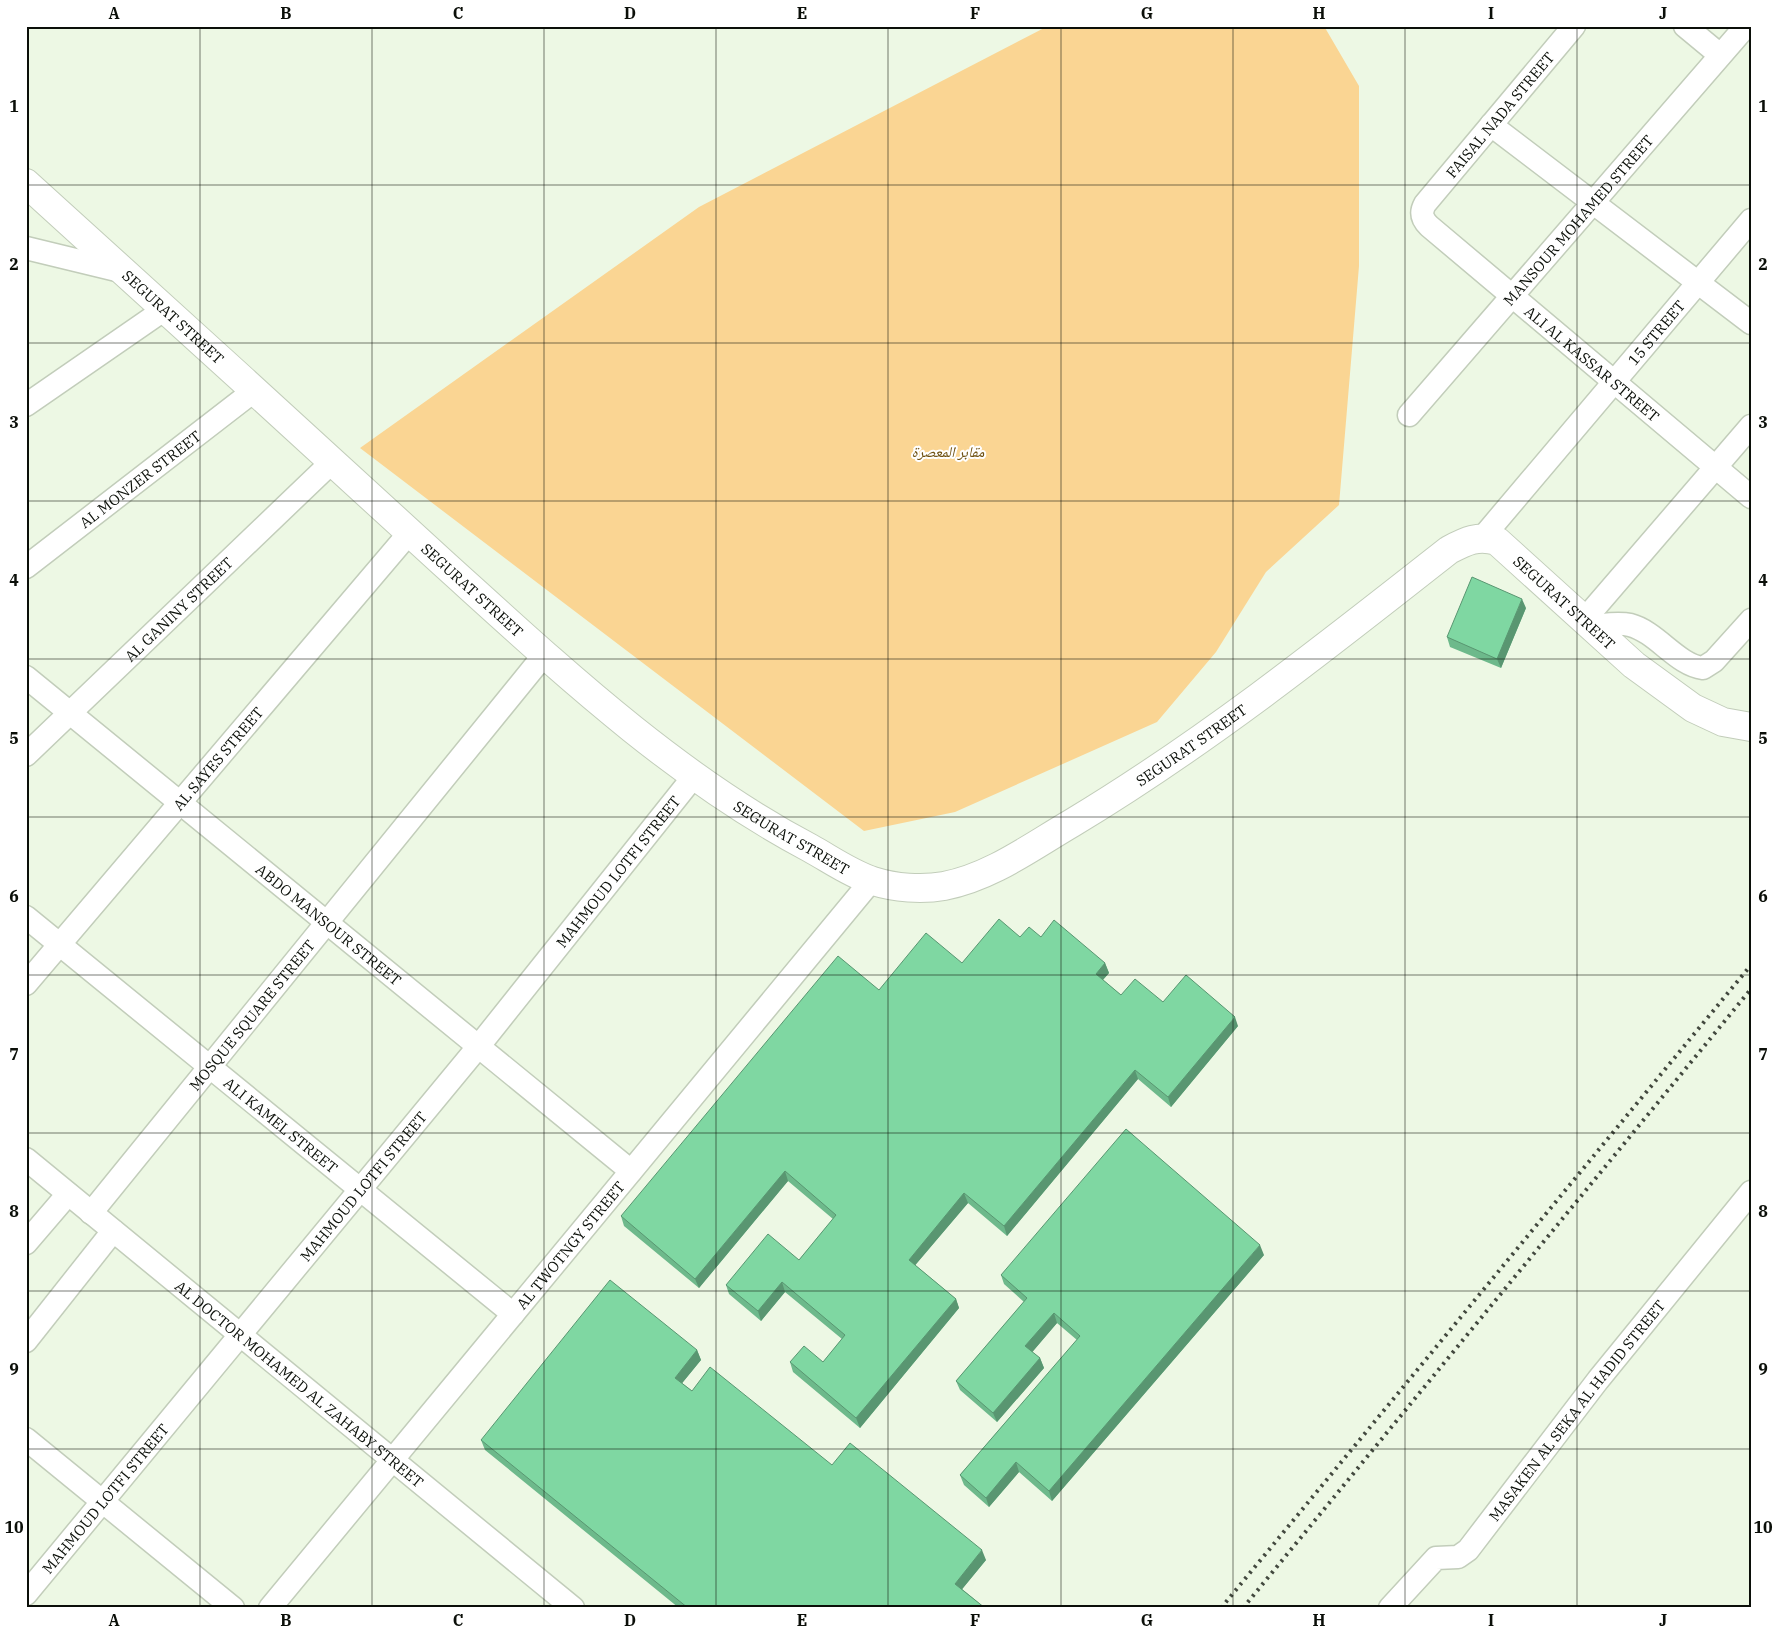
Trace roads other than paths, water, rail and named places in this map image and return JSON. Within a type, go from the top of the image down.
[{"type":"street","name":"FAISAL NADA STREET","points":[[1425,204],[1574,26]]},
{"type":"street","points":[[1686,26],[1720,55]]},
{"type":"street","name":"MANSOUR MOHAMED STREET","points":[[1409,415],[1746,26]]},
{"type":"street","points":[[1491,125],[1751,323]]},
{"type":"street","name":"SEGURAT STREET","points":[[26,183],[544,655],[643,738],[694,776],[781,833],[871,881],[906,888],[941,887],[974,877],[1006,862],[1116,796],[1211,730],[1303,664],[1449,550],[1483,537],[1497,541],[1634,665],[1693,708],[1722,722],[1751,727]]},
{"type":"street","name":"ALI AL KASSAR STREET","points":[[1425,204],[1422,213],[1426,223],[1751,497]]},
{"type":"street","name":"15 STREET","points":[[1483,537],[1751,220]]},
{"type":"street","points":[[26,248],[125,272]]},
{"type":"street","points":[[29,402],[165,309]]},
{"type":"street","name":"AL MONZER STREET","points":[[26,568],[255,390]]},
{"type":"street","points":[[1589,623],[1715,467],[1751,426]]},
{"type":"street","name":"AL GANINY STREET","points":[[26,755],[332,462]]},
{"type":"street","name":"AL SAYES STREET","points":[[26,984],[410,532]]},
{"type":"street","points":[[1589,623],[1630,625],[1646,632],[1690,664],[1703,668],[1714,661],[1751,620]]},
{"type":"street","name":"MOSQUE SQUARE STREET","points":[[91,1213],[544,655]]},
{"type":"street","name":"ABDO MANSOUR STREET","points":[[26,677],[631,1171]]},
{"type":"street","name":"MAHMOUD LOTFI STREET","points":[[26,1594],[478,1047],[694,776]]},
{"type":"street","name":"AL TWOTNGY STREET","points":[[270,1608],[871,881]]},
{"type":"street","name":"ALI KAMEL STREET","points":[[26,917],[512,1314]]},
{"type":"street","name":"AL DOCTOR MOHAMED AL ZAHABY STREET","points":[[26,1159],[573,1608]]},
{"type":"street","name":"MASAKEN AL SEKA AL HADID STREET","points":[[1390,1608],[1436,1558],[1458,1557],[1468,1550],[1598,1380],[1751,1192]]},
{"type":"street","points":[[26,1242],[68,1194]]},
{"type":"street","points":[[26,1341],[113,1231]]},
{"type":"street","points":[[26,1439],[233,1608]]},
{"type":"railway","points":[[1221,1608],[1751,965]]},
{"type":"railway","points":[[1243,1608],[1751,989]]},
{"type":"park label","name":"مقابر المعصرة","points":[[948,451]]}]
